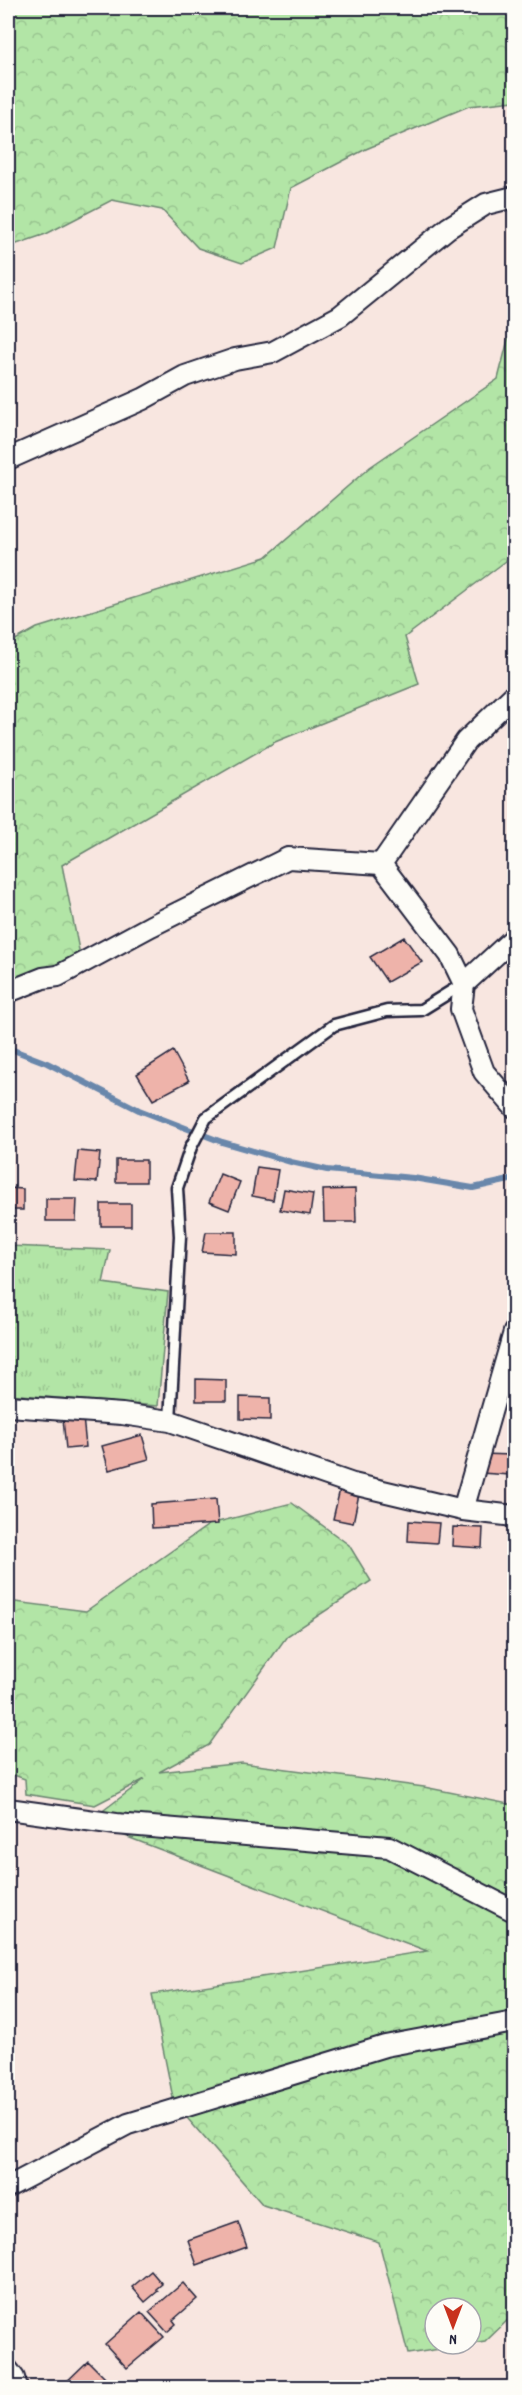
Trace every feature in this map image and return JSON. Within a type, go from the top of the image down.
[{"type":"street","points":[[8,459],[143,399],[185,376],[235,359],[273,352],[340,316],[447,228],[486,204],[514,197]]},
{"type":"street","points":[[381,864],[466,741],[514,695]]},
{"type":"street","points":[[8,992],[43,978],[58,975],[150,926],[288,858],[381,864],[450,955],[464,984],[461,1009],[484,1072],[514,1107]]},
{"type":"street","points":[[464,984],[514,938]]},
{"type":"street","points":[[463,1510],[514,1332]]},
{"type":"street","points":[[8,1406],[122,1414],[170,1421],[352,1484],[463,1510],[514,1516]]},
{"type":"street","points":[[8,1809],[116,1824],[389,1847],[514,1911]]},
{"type":"street","points":[[8,2187],[128,2124],[385,2046],[514,2022]]},
{"type":"street","points":[[8,2370],[14,2378],[16,2388]]},
{"type":"lane","points":[[170,1421],[180,1236],[177,1188],[192,1144],[206,1118],[334,1025],[387,1011],[421,1010],[464,984]]},
{"type":"green space","points":[[8,8],[514,8],[514,101],[469,106],[366,149],[291,188],[277,248],[242,263],[198,248],[162,210],[112,200],[46,234],[8,247],[8,105],[12,103],[8,94]]},
{"type":"green space","points":[[514,316],[514,555],[405,637],[419,684],[275,742],[62,865],[83,970],[8,985],[8,644],[37,628],[266,557],[370,467],[498,379]]},
{"type":"green space","points":[[8,1246],[110,1250],[103,1283],[168,1292],[158,1406],[8,1394]]},
{"type":"green space","points":[[292,1503],[349,1545],[371,1581],[287,1636],[209,1745],[159,1772],[242,1763],[424,1787],[514,1805],[514,2314],[485,2342],[483,2342],[483,2296],[423,2296],[423,2352],[408,2354],[379,2242],[263,2205],[174,2103],[152,1994],[427,1951],[88,1822],[145,1779],[95,1805],[26,1794],[25,1779],[8,1773],[8,1601],[86,1611],[210,1524]]},
{"type":"building","points":[[404,937],[422,962],[387,982],[370,957]]},
{"type":"building","points":[[173,1051],[189,1081],[153,1100],[137,1074]]},
{"type":"building","points":[[78,1151],[100,1153],[97,1182],[75,1181]]},
{"type":"building","points":[[116,1160],[146,1160],[146,1182],[116,1182]]},
{"type":"building","points":[[257,1167],[278,1170],[273,1200],[252,1196]]},
{"type":"building","points":[[220,1174],[240,1182],[229,1210],[209,1202]]},
{"type":"building","points":[[8,1188],[23,1189],[23,1210],[8,1210]]},
{"type":"building","points":[[284,1189],[313,1194],[310,1215],[280,1210]]},
{"type":"building","points":[[355,1189],[356,1222],[324,1222],[323,1190]]},
{"type":"building","points":[[46,1199],[77,1199],[76,1221],[46,1221]]},
{"type":"building","points":[[101,1204],[131,1204],[131,1226],[101,1226]]},
{"type":"building","points":[[206,1232],[236,1232],[236,1254],[202,1252]]},
{"type":"building","points":[[196,1379],[226,1380],[226,1401],[196,1401]]},
{"type":"building","points":[[240,1397],[270,1398],[270,1420],[240,1419]]},
{"type":"building","points":[[83,1417],[86,1447],[66,1449],[63,1419]]},
{"type":"building","points":[[142,1435],[149,1459],[109,1470],[102,1446]]},
{"type":"building","points":[[482,1454],[512,1455],[510,1475],[481,1473]]},
{"type":"building","points":[[340,1489],[359,1494],[353,1523],[333,1519]]},
{"type":"building","points":[[216,1499],[218,1524],[152,1528],[151,1504]]},
{"type":"building","points":[[409,1521],[439,1523],[437,1543],[408,1541]]},
{"type":"building","points":[[453,1527],[483,1528],[482,1548],[452,1546]]},
{"type":"building","points":[[238,2222],[247,2247],[197,2265],[188,2240]]},
{"type":"building","points":[[151,2271],[162,2284],[156,2289],[158,2291],[145,2302],[132,2287]]},
{"type":"building","points":[[183,2283],[197,2299],[173,2320],[176,2324],[167,2332],[149,2312]]},
{"type":"building","points":[[141,2312],[164,2337],[127,2368],[105,2344]]},
{"type":"building","points":[[88,2361],[106,2379],[97,2388],[60,2388]]},
{"type":"waterway","points":[[8,1048],[47,1063],[139,1110],[222,1142],[291,1162],[327,1170],[413,1178],[473,1188],[514,1179]]}]
